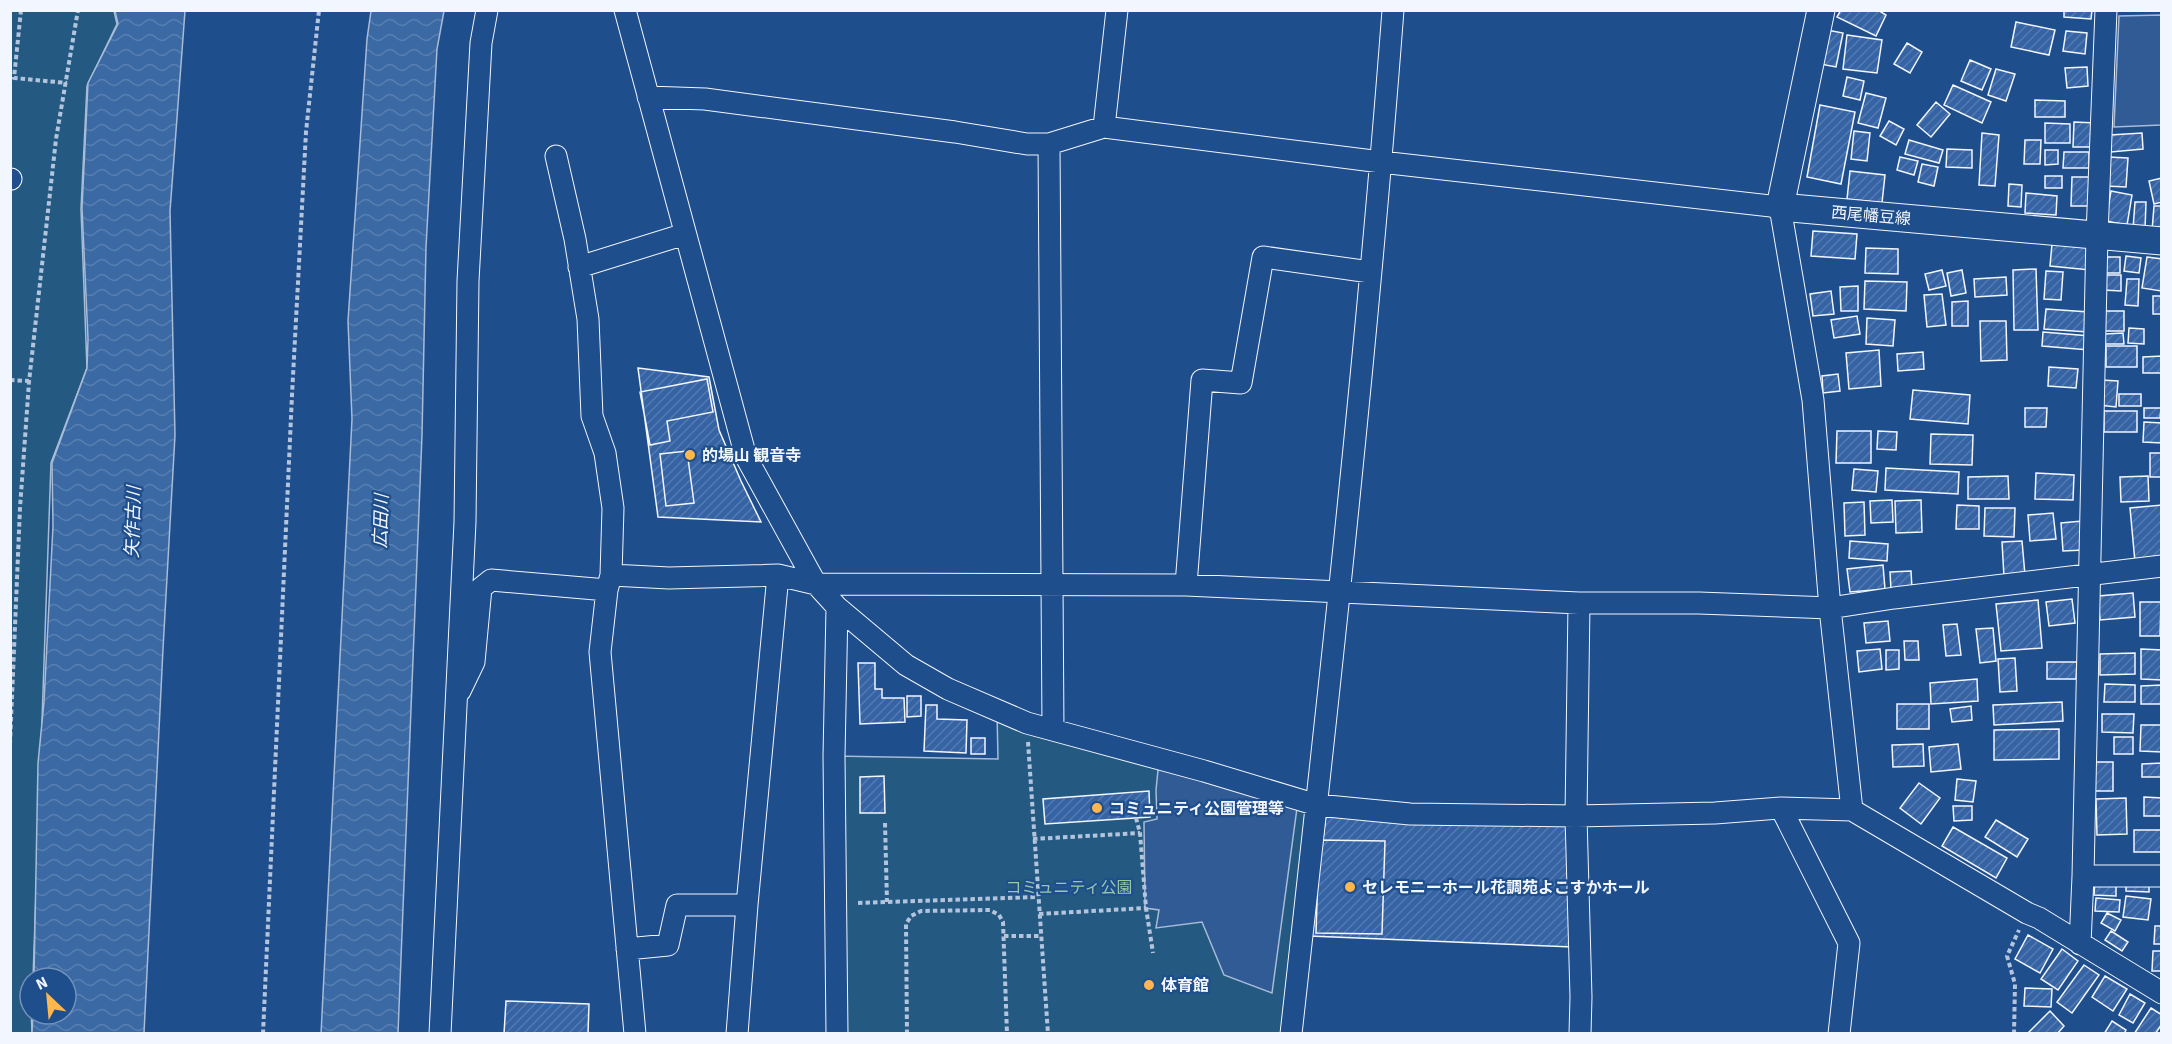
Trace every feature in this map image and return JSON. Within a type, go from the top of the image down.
[{"type":"main road","points":[[1780,207],[1821,10]]},
{"type":"main road","name":"西尾幡豆線","points":[[1780,207],[2162,241]]},
{"type":"street","points":[[440,1034],[465,522],[468,281],[481,43],[487,10]]},
{"type":"street","points":[[625,10],[746,457],[816,584],[837,607],[906,665],[948,689],[1027,723],[1204,771],[1317,805],[1410,814],[1576,816],[1715,813],[1781,808],[1852,810],[2026,913],[2039,918],[2162,993]]},
{"type":"street","points":[[1104,127],[1117,10]]},
{"type":"street","points":[[1291,1034],[1317,805],[1382,162],[1393,10]]},
{"type":"street","points":[[2080,944],[2097,236],[2106,10]]},
{"type":"street","points":[[648,98],[705,99],[955,132],[1027,144],[1049,144],[1104,127],[1382,162],[1780,207],[1813,400],[1830,608],[1852,810]]},
{"type":"street","points":[[1049,144],[1053,730]]},
{"type":"street","points":[[556,156],[588,319],[592,416],[605,453],[613,508],[609,583],[600,652],[634,1034]]},
{"type":"street","points":[[579,267],[685,234]]},
{"type":"street","points":[[1186,585],[1202,380],[1241,383],[1263,257],[1370,272]]},
{"type":"street","points":[[456,699],[474,662],[481,588],[491,580],[609,583],[669,578],[778,575],[816,584],[1186,585],[1339,590],[1579,603],[1699,603],[1830,608],[1894,598],[2162,566]]},
{"type":"street","points":[[738,1034],[747,905],[778,575]]},
{"type":"street","points":[[1579,603],[1576,816],[1580,1034]]},
{"type":"street","points":[[837,607],[834,756],[837,1034]]},
{"type":"street","points":[[1781,808],[1849,943],[1839,1034]]},
{"type":"street","points":[[2083,876],[2162,876]]},
{"type":"street","points":[[627,950],[668,945],[677,904],[747,905]]},
{"type":"path","points":[[21,10],[14,78],[67,83]]},
{"type":"path","points":[[10,744],[20,508],[29,381],[56,139],[78,10]]},
{"type":"path","points":[[263,1034],[306,132],[319,10]]},
{"type":"path","points":[[10,380],[29,381]]},
{"type":"path","points":[[1027,723],[1048,1034]]},
{"type":"path","points":[[1136,818],[1140,833],[1146,908],[1153,952]]},
{"type":"path","points":[[885,823],[886,902]]},
{"type":"path","points":[[1033,838],[1140,833]]},
{"type":"path","points":[[858,903],[1038,897]]},
{"type":"path","points":[[1040,914],[1146,908]]},
{"type":"path","points":[[908,1034],[906,924],[911,916],[921,911],[990,910],[999,915],[1003,922],[1007,1034]]},
{"type":"path","points":[[2014,1034],[2015,984],[2007,956],[2026,913]]},
{"type":"path","points":[[1004,936],[1041,936]]},
{"type":"green space","points":[[10,11],[114,11],[117,24],[87,86],[81,209],[87,368],[51,463],[33,966],[18,966],[18,1026],[32,1026],[32,1034],[10,1033]]},
{"type":"green space","name":"コミュニティ公園","points":[[997,712],[1317,805],[1291,1033],[838,1033],[834,756],[998,759]]},
{"type":"shaded area","points":[[2161,15],[2161,125],[2114,127],[2119,16]]},
{"type":"shaded area","points":[[1159,760],[1297,808],[1272,993],[1224,975],[1202,922],[1156,928],[1159,910],[1145,908],[1144,822],[1157,819],[1156,790]]},
{"type":"water","name":"矢作古川","points":[[115,11],[185,11],[170,211],[175,435],[144,1033],[32,1033],[32,1026],[78,1026],[78,966],[34,966],[38,763],[44,702],[53,526],[52,463],[87,368],[88,339],[82,208],[88,83],[118,24]]},
{"type":"water","name":"広田川","points":[[371,11],[444,11],[437,49],[426,247],[422,435],[398,1033],[321,1034],[352,419],[348,321],[367,39]]},
{"type":"building","points":[[1841,10],[1878,10],[1886,15],[1876,36],[1837,17]]},
{"type":"building","points":[[2064,10],[2092,10],[2091,19],[2064,17]]},
{"type":"building","points":[[2016,22],[2055,30],[2049,55],[2011,47]]},
{"type":"building","points":[[1827,30],[1843,33],[1836,67],[1820,64]]},
{"type":"building","points":[[2066,31],[2087,33],[2085,54],[2063,51]]},
{"type":"building","points":[[1847,35],[1882,40],[1877,73],[1843,69]]},
{"type":"building","points":[[1907,43],[1922,52],[1910,73],[1894,64]]},
{"type":"building","points":[[1970,60],[1991,69],[1982,90],[1961,81]]},
{"type":"building","points":[[2087,67],[2088,86],[2067,88],[2065,68]]},
{"type":"building","points":[[1996,69],[2015,74],[2006,101],[1988,95]]},
{"type":"building","points":[[1847,77],[1864,81],[1860,100],[1843,96]]},
{"type":"building","points":[[1953,85],[1991,102],[1982,123],[1944,105]]},
{"type":"building","points":[[1866,93],[1886,98],[1878,128],[1858,123]]},
{"type":"building","points":[[2035,100],[2065,101],[2065,117],[2035,117]]},
{"type":"building","points":[[1936,102],[1950,114],[1931,137],[1917,125]]},
{"type":"building","points":[[1820,105],[1855,112],[1841,184],[1807,177]]},
{"type":"building","points":[[1889,121],[1904,129],[1896,145],[1880,136]]},
{"type":"building","points":[[2074,122],[2096,123],[2095,147],[2073,147]]},
{"type":"building","points":[[2045,123],[2070,124],[2070,143],[2045,143]]},
{"type":"building","points":[[1854,131],[1870,133],[1867,161],[1851,159]]},
{"type":"building","points":[[1982,133],[1999,135],[1995,186],[1979,185]]},
{"type":"building","points":[[2142,133],[2143,149],[2111,152],[2110,135]]},
{"type":"building","points":[[1909,140],[1943,150],[1939,163],[1905,154]]},
{"type":"building","points":[[2025,140],[2041,140],[2040,164],[2024,164]]},
{"type":"building","points":[[1947,149],[1972,150],[1972,168],[1946,167]]},
{"type":"building","points":[[2045,150],[2058,150],[2058,164],[2045,165]]},
{"type":"building","points":[[2064,152],[2089,152],[2089,168],[2063,168]]},
{"type":"building","points":[[1900,157],[1918,161],[1914,175],[1897,170]]},
{"type":"building","points":[[2108,157],[2128,158],[2126,187],[2106,186]]},
{"type":"building","points":[[1922,164],[1938,167],[1934,186],[1918,182]]},
{"type":"building","points":[[1850,171],[1885,175],[1882,203],[1847,199]]},
{"type":"building","points":[[2045,176],[2062,176],[2062,188],[2045,188]]},
{"type":"building","points":[[2072,177],[2094,177],[2092,206],[2071,206]]},
{"type":"building","points":[[2162,178],[2162,202],[2154,204],[2149,181]]},
{"type":"building","points":[[2009,184],[2022,185],[2021,207],[2008,206]]},
{"type":"building","points":[[2111,191],[2132,195],[2127,225],[2106,221]]},
{"type":"building","points":[[2026,193],[2057,196],[2056,215],[2025,213]]},
{"type":"building","points":[[2135,202],[2146,202],[2145,230],[2133,229]]},
{"type":"building","points":[[2154,206],[2162,206],[2162,232],[2152,231]]},
{"type":"building","points":[[1813,231],[1857,234],[1855,259],[1811,256]]},
{"type":"building","points":[[2052,244],[2092,248],[2090,270],[2050,266]]},
{"type":"building","points":[[1866,248],[1898,249],[1898,274],[1865,273]]},
{"type":"building","points":[[2126,256],[2141,258],[2139,273],[2124,271]]},
{"type":"building","points":[[2102,257],[2120,257],[2120,273],[2102,273]]},
{"type":"building","points":[[2147,257],[2162,259],[2161,291],[2142,288]]},
{"type":"building","points":[[2036,269],[2038,330],[2014,330],[2013,270]]},
{"type":"building","points":[[1942,270],[1946,286],[1929,290],[1925,274]]},
{"type":"building","points":[[1962,270],[1966,293],[1951,296],[1947,273]]},
{"type":"building","points":[[2046,271],[2063,272],[2061,300],[2044,299]]},
{"type":"building","points":[[2103,275],[2121,275],[2121,291],[2103,290]]},
{"type":"building","points":[[2006,277],[2007,295],[1975,297],[1974,279]]},
{"type":"building","points":[[2127,279],[2139,279],[2138,306],[2125,305]]},
{"type":"building","points":[[1865,281],[1907,282],[1906,311],[1864,309]]},
{"type":"building","points":[[1858,286],[1858,311],[1841,311],[1840,287]]},
{"type":"building","points":[[1831,291],[1834,314],[1813,316],[1810,294]]},
{"type":"building","points":[[1942,294],[1946,325],[1927,327],[1924,295]]},
{"type":"building","points":[[2153,296],[2162,296],[2162,314],[2153,314]]},
{"type":"building","points":[[1968,301],[1968,326],[1952,326],[1952,302]]},
{"type":"building","points":[[2046,309],[2089,312],[2088,332],[2044,329]]},
{"type":"building","points":[[2104,311],[2124,311],[2124,331],[2104,331]]},
{"type":"building","points":[[1857,316],[1860,334],[1834,338],[1831,320]]},
{"type":"building","points":[[1867,318],[1895,320],[1893,346],[1866,344]]},
{"type":"building","points":[[1980,321],[2006,321],[2007,360],[1981,361]]},
{"type":"building","points":[[2129,328],[2144,329],[2144,344],[2128,343]]},
{"type":"building","points":[[2043,332],[2090,336],[2089,350],[2042,346]]},
{"type":"building","points":[[2123,333],[2124,344],[2105,344],[2105,334]]},
{"type":"building","points":[[2106,346],[2137,346],[2137,367],[2106,367]]},
{"type":"building","points":[[1879,350],[1881,386],[1849,389],[1846,353]]},
{"type":"building","points":[[1923,352],[1924,369],[1898,371],[1897,354]]},
{"type":"building","points":[[2162,356],[2162,373],[2143,373],[2143,357]]},
{"type":"building","points":[[2049,367],[2078,369],[2076,388],[2048,386]]},
{"type":"building","name":"的場山 観音寺","points":[[638,368],[709,377],[719,430],[761,522],[658,517]]},
{"type":"building","points":[[1838,374],[1840,391],[1823,393],[1822,376]]},
{"type":"building","name":"的場山 観音寺","points":[[707,379],[713,412],[667,421],[670,441],[650,445],[640,392]]},
{"type":"building","points":[[2101,380],[2118,381],[2116,407],[2099,405]]},
{"type":"building","points":[[1913,390],[1970,395],[1968,424],[1910,419]]},
{"type":"building","points":[[2119,394],[2141,394],[2141,406],[2119,406]]},
{"type":"building","points":[[2025,408],[2047,408],[2046,427],[2025,427]]},
{"type":"building","points":[[2144,408],[2161,408],[2160,418],[2144,418]]},
{"type":"building","points":[[2104,411],[2137,411],[2137,432],[2104,432]]},
{"type":"building","points":[[2144,422],[2162,423],[2162,443],[2143,442]]},
{"type":"building","points":[[1837,431],[1871,431],[1871,463],[1836,463]]},
{"type":"building","points":[[1878,431],[1897,432],[1896,450],[1877,449]]},
{"type":"building","points":[[1931,434],[1973,435],[1972,465],[1930,464]]},
{"type":"building","points":[[687,451],[694,503],[666,506],[660,454]]},
{"type":"building","points":[[2150,453],[2162,453],[2162,477],[2150,477]]},
{"type":"building","points":[[1886,468],[1959,472],[1958,494],[1885,490]]},
{"type":"building","points":[[1854,469],[1878,471],[1876,492],[1852,490]]},
{"type":"building","points":[[2036,473],[2074,475],[2073,500],[2035,499]]},
{"type":"building","points":[[2008,476],[2009,499],[1968,499],[1968,477]]},
{"type":"building","points":[[2148,476],[2149,501],[2121,502],[2120,477]]},
{"type":"building","points":[[1892,500],[1893,522],[1871,523],[1870,501]]},
{"type":"building","points":[[1921,500],[1922,532],[1896,533],[1895,501]]},
{"type":"building","points":[[1864,502],[1865,535],[1845,536],[1844,503]]},
{"type":"building","points":[[1957,505],[1979,506],[1979,529],[1956,529]]},
{"type":"building","points":[[2162,505],[2162,560],[2135,562],[2130,508]]},
{"type":"building","points":[[1985,508],[2015,508],[2014,537],[1984,536]]},
{"type":"building","points":[[2053,513],[2056,539],[2030,541],[2028,515]]},
{"type":"building","points":[[2082,521],[2084,550],[2063,551],[2061,523]]},
{"type":"building","points":[[1850,541],[1888,544],[1887,561],[1849,558]]},
{"type":"building","points":[[2022,541],[2025,575],[2004,577],[2002,542]]},
{"type":"building","points":[[1883,565],[1885,589],[1850,592],[1847,569]]},
{"type":"building","points":[[1911,571],[1912,589],[1891,590],[1890,572]]},
{"type":"building","points":[[2133,593],[2135,617],[2100,620],[2098,596]]},
{"type":"building","points":[[2072,599],[2075,623],[2049,626],[2046,602]]},
{"type":"building","points":[[2038,600],[2042,648],[2001,651],[1996,604]]},
{"type":"building","points":[[2140,602],[2161,602],[2160,636],[2140,636]]},
{"type":"building","points":[[1888,621],[1890,641],[1866,643],[1864,623]]},
{"type":"building","points":[[1957,624],[1961,655],[1946,656],[1943,625]]},
{"type":"building","points":[[1993,628],[1996,661],[1980,663],[1976,629]]},
{"type":"building","points":[[1904,641],[1918,641],[1919,660],[1905,660]]},
{"type":"building","points":[[1880,649],[1882,669],[1859,672],[1857,651]]},
{"type":"building","points":[[2141,649],[2162,650],[2162,680],[2141,679]]},
{"type":"building","points":[[1886,650],[1899,650],[1899,669],[1886,670]]},
{"type":"building","points":[[2135,653],[2135,674],[2100,675],[2100,654]]},
{"type":"building","points":[[2015,658],[2017,691],[2000,692],[1998,659]]},
{"type":"building","points":[[2047,662],[2077,662],[2076,679],[2047,679]]},
{"type":"building","points":[[858,663],[875,663],[875,689],[882,689],[882,698],[904,698],[905,722],[860,724]]},
{"type":"building","points":[[1977,679],[1978,701],[1931,704],[1930,683]]},
{"type":"building","points":[[2105,684],[2135,685],[2135,702],[2104,702]]},
{"type":"building","points":[[2162,685],[2162,704],[2141,704],[2141,686]]},
{"type":"building","points":[[907,696],[921,696],[921,716],[907,717]]},
{"type":"building","points":[[2062,702],[2063,721],[1994,725],[1993,705]]},
{"type":"building","points":[[1897,704],[1929,704],[1929,729],[1897,729]]},
{"type":"building","points":[[926,705],[937,705],[937,719],[967,720],[966,753],[924,751]]},
{"type":"building","points":[[1971,706],[1972,720],[1952,722],[1950,709]]},
{"type":"building","points":[[2102,714],[2134,714],[2133,733],[2102,732]]},
{"type":"building","points":[[2141,725],[2162,725],[2162,752],[2140,751]]},
{"type":"building","points":[[2059,729],[2059,759],[1994,760],[1994,730]]},
{"type":"building","points":[[2114,737],[2133,737],[2133,754],[2114,754]]},
{"type":"building","points":[[971,738],[985,738],[985,754],[971,754]]},
{"type":"building","points":[[1923,744],[1924,766],[1893,767],[1892,745]]},
{"type":"building","points":[[1958,744],[1961,769],[1931,772],[1929,747]]},
{"type":"building","points":[[2093,762],[2113,762],[2113,791],[2094,791]]},
{"type":"building","points":[[2162,763],[2162,777],[2142,777],[2142,764]]},
{"type":"building","points":[[884,776],[885,813],[860,813],[860,777]]},
{"type":"building","points":[[1957,779],[1976,781],[1973,802],[1955,800]]},
{"type":"building","points":[[1919,783],[1940,798],[1921,824],[1900,808]]},
{"type":"building","name":"コミュニティ公園管理等","points":[[1149,791],[1150,817],[1045,824],[1043,799]]},
{"type":"building","points":[[2144,797],[2162,798],[2162,816],[2144,816]]},
{"type":"building","points":[[2126,798],[2127,834],[2097,835],[2096,799]]},
{"type":"building","points":[[1953,806],[1972,806],[1972,820],[1954,821]]},
{"type":"building","name":"セレモニーホール花調苑よこすかホール","points":[[1326,815],[1568,821],[1572,947],[1310,936]]},
{"type":"building","points":[[1996,820],[2028,839],[2017,857],[1985,837]]},
{"type":"building","points":[[1953,827],[2007,858],[1996,878],[1942,846]]},
{"type":"building","points":[[2134,830],[2162,830],[2162,852],[2134,852]]},
{"type":"building","name":"セレモニーホール花調苑よこすかホール","points":[[1319,840],[1385,841],[1382,934],[1316,933]]},
{"type":"building","points":[[2095,880],[2116,881],[2116,896],[2094,895]]},
{"type":"building","points":[[2126,882],[2149,883],[2149,892],[2126,891]]},
{"type":"building","points":[[2126,896],[2151,899],[2148,920],[2123,917]]},
{"type":"building","points":[[2096,898],[2120,900],[2119,912],[2095,911]]},
{"type":"building","points":[[2107,913],[2121,920],[2115,931],[2101,923]]},
{"type":"building","points":[[2155,926],[2162,926],[2162,944],[2154,944]]},
{"type":"building","points":[[2111,931],[2128,942],[2122,951],[2105,940]]},
{"type":"building","points":[[2028,935],[2053,949],[2040,973],[2015,959]]},
{"type":"building","points":[[2062,949],[2078,961],[2058,990],[2041,979]]},
{"type":"building","points":[[2153,951],[2162,951],[2162,971],[2152,971]]},
{"type":"building","points":[[2084,965],[2099,975],[2072,1013],[2057,1002]]},
{"type":"building","points":[[2105,976],[2127,989],[2113,1011],[2092,997]]},
{"type":"building","points":[[2025,988],[2052,989],[2051,1007],[2024,1006]]},
{"type":"building","points":[[2130,994],[2145,1003],[2133,1023],[2119,1015]]},
{"type":"building","points":[[506,1001],[589,1004],[588,1034],[504,1034]]},
{"type":"building","points":[[2151,1008],[2162,1015],[2162,1024],[2155,1034],[2134,1034]]},
{"type":"building","points":[[2050,1011],[2064,1026],[2057,1034],[2027,1034]]},
{"type":"building","points":[[2112,1021],[2126,1030],[2124,1034],[2104,1034]]},
{"type":"place","name":"的場山 観音寺","points":[[690,455]]},
{"type":"place","name":"コミュニティ公園管理等","points":[[1097,808]]},
{"type":"place","name":"セレモニーホール花調苑よこすかホール","points":[[1350,887]]},
{"type":"place","name":"体育館","points":[[1149,985]]}]
